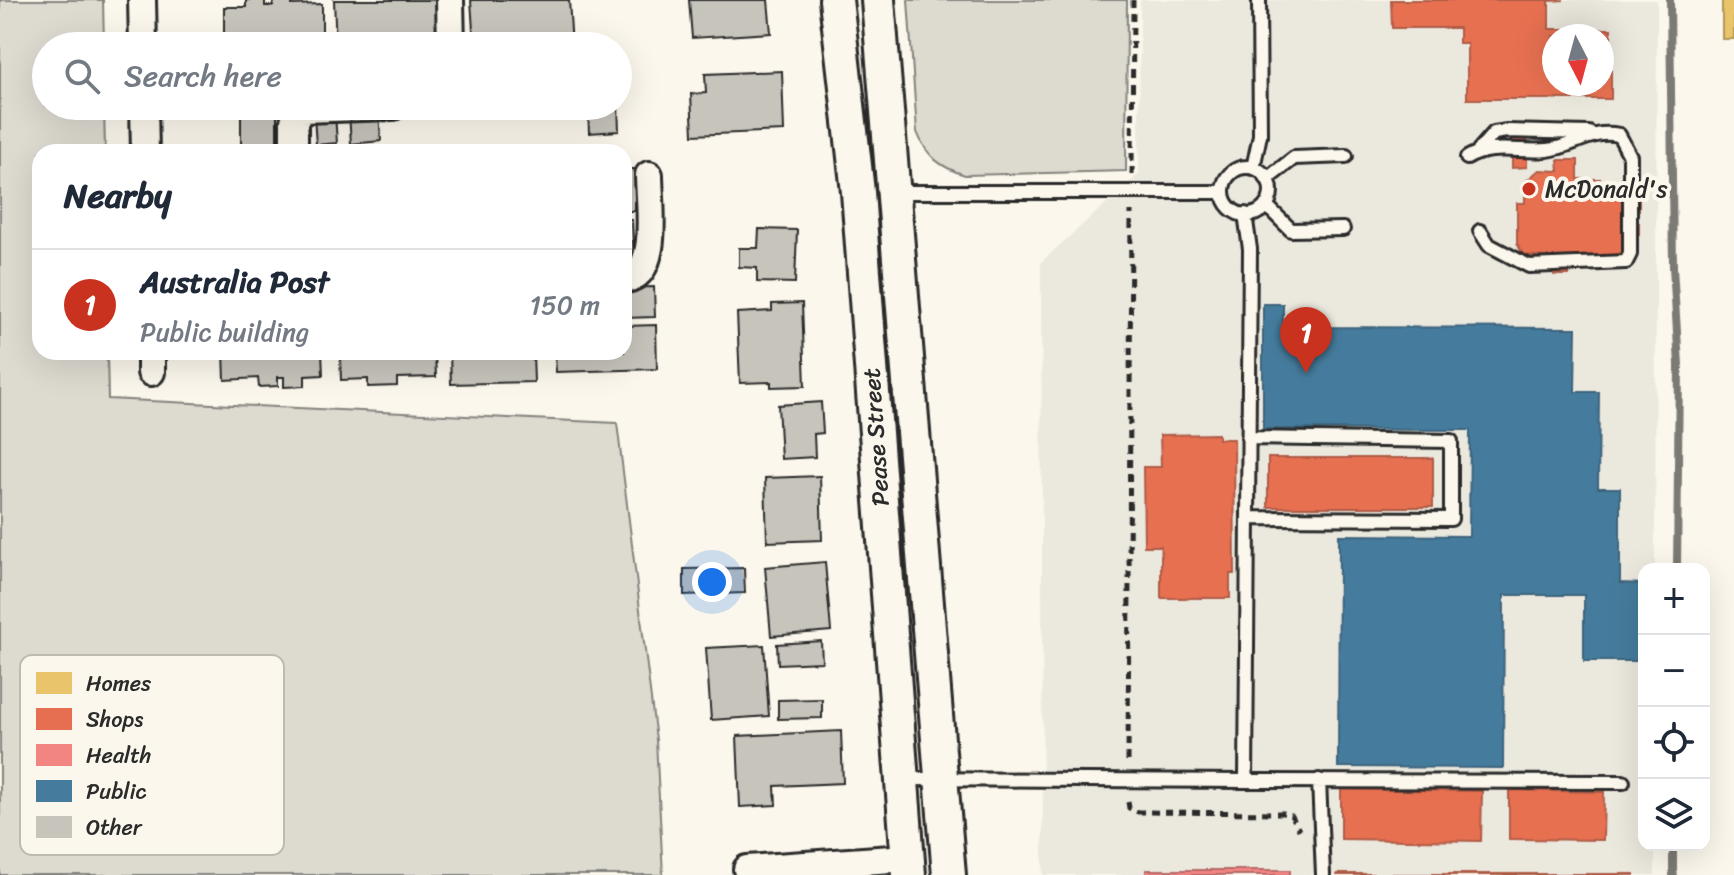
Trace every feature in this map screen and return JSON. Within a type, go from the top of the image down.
[{"type":"street","points":[[142,0],[143,32]]},
{"type":"street","points":[[450,0],[451,32]]},
{"type":"street","name":"Pease Street","points":[[836,0],[877,192],[949,875]]},
{"type":"street","name":"Pease Street","points":[[878,0],[877,192],[901,779],[908,867]]},
{"type":"street","points":[[144,120],[145,144]]},
{"type":"street","points":[[294,144],[295,120]]},
{"type":"street","points":[[632,278],[644,272],[649,255],[649,175]]},
{"type":"street","points":[[747,869],[908,867]]},
{"type":"lane","points":[[1253,168],[1260,135],[1259,0]]},
{"type":"lane","points":[[1467,158],[1494,133],[1507,131],[1619,135],[1628,147],[1630,254],[1626,262],[1529,266],[1489,245],[1480,231]]},
{"type":"lane","points":[[1479,150],[1546,150],[1596,133]]},
{"type":"lane","points":[[1267,179],[1294,158],[1346,156]]},
{"type":"lane","points":[[1253,168],[1267,179],[1271,192],[1266,205],[1245,214],[1232,210],[1223,192],[1226,180],[1234,171],[1253,168]]},
{"type":"lane","points":[[877,192],[1223,192]]},
{"type":"lane","points":[[1266,205],[1291,230],[1343,229]]},
{"type":"lane","points":[[1245,214],[1250,249],[1246,781]]},
{"type":"lane","points":[[1248,438],[1451,441],[1451,519],[1249,518]]},
{"type":"lane","points":[[901,779],[1623,782]]},
{"type":"lane","points":[[1319,780],[1323,875]]},
{"type":"path","points":[[1132,176],[1133,0]]},
{"type":"path","points":[[1128,762],[1131,210]]},
{"type":"path","points":[[1128,802],[1129,808],[1138,812],[1284,813],[1297,821],[1301,843]]},
{"type":"shaded area","points":[[0,0],[103,0],[104,32],[32,32],[32,120],[104,120],[105,144],[32,144],[32,360],[107,360],[108,399],[617,423],[656,740],[663,875],[0,875]]},
{"type":"shaded area","points":[[908,0],[1127,0],[1126,171],[965,175],[935,160],[917,132]]},
{"type":"shaded area","points":[[1140,0],[1657,0],[1655,563],[1638,563],[1638,851],[1655,851],[1655,875],[1043,875],[1041,262],[1139,174]]},
{"type":"building: Homes","points":[[1722,0],[1734,0],[1734,39],[1722,39]]},
{"type":"building: Shops","points":[[1391,0],[1564,0],[1549,1],[1549,24],[1542,24],[1542,96],[1611,96],[1611,99],[1467,99],[1467,43],[1459,43],[1459,28],[1392,28]]},
{"type":"building: Shops","points":[[1512,132],[1527,132],[1527,167],[1512,168]]},
{"type":"building: Shops","points":[[1558,160],[1578,160],[1578,179],[1600,179],[1600,192],[1619,192],[1619,198],[1639,198],[1639,210],[1624,211],[1624,223],[1639,223],[1639,234],[1623,234],[1622,260],[1569,259],[1569,275],[1554,275],[1554,258],[1523,255],[1517,243],[1517,203],[1525,203],[1525,182],[1539,170],[1559,171]]},
{"type":"building: Shops","points":[[1218,434],[1218,439],[1234,439],[1235,574],[1230,574],[1230,598],[1161,598],[1161,546],[1144,546],[1143,467],[1161,467],[1160,435]]},
{"type":"building: Shops","points":[[1268,458],[1433,458],[1433,507],[1268,507]]},
{"type":"building: Shops","points":[[1341,789],[1482,791],[1481,841],[1341,839]]},
{"type":"building: Shops","points":[[1509,790],[1604,792],[1603,840],[1509,839]]},
{"type":"building: Shops","points":[[1634,874],[1634,875],[1337,875]]},
{"type":"building: Health","points":[[1146,870],[1290,870],[1290,875],[1146,875]]},
{"type":"building: Public","points":[[1263,304],[1283,304],[1283,327],[1576,328],[1575,392],[1599,392],[1598,488],[1620,488],[1620,583],[1638,584],[1638,661],[1584,661],[1584,595],[1504,595],[1503,768],[1338,767],[1339,535],[1469,536],[1470,430],[1263,429]]},
{"type":"building: Other","points":[[246,0],[265,0],[265,6],[273,6],[273,0],[292,0],[292,5],[322,4],[322,32],[224,32],[224,7],[246,7]]},
{"type":"building: Other","points":[[334,0],[436,0],[437,32],[335,32]]},
{"type":"building: Other","points":[[471,0],[569,0],[571,32],[473,32]]},
{"type":"building: Other","points":[[689,0],[768,0],[771,33],[692,38]]},
{"type":"building: Other","points":[[782,71],[784,131],[693,135],[691,94],[706,93],[705,74]]},
{"type":"building: Other","points":[[241,120],[277,120],[277,144],[241,144]]},
{"type":"building: Other","points":[[314,120],[335,120],[337,143],[316,144]]},
{"type":"building: Other","points":[[349,120],[380,120],[381,141],[351,144]]},
{"type":"building: Other","points":[[589,120],[619,120],[619,131],[589,133]]},
{"type":"building: Other","points":[[632,169],[635,169],[635,211],[632,211]]},
{"type":"building: Other","points":[[759,229],[797,230],[795,283],[757,282],[757,268],[739,267],[739,248],[758,248]]},
{"type":"building: Other","points":[[654,287],[655,317],[632,318],[632,288]]},
{"type":"building: Other","points":[[802,303],[805,386],[771,387],[771,382],[740,383],[737,313],[772,311],[772,304]]},
{"type":"building: Other","points":[[656,325],[657,369],[556,372],[555,360],[632,360],[632,326]]},
{"type":"building: Other","points":[[224,360],[322,360],[323,375],[305,376],[305,386],[284,387],[284,377],[278,377],[278,386],[259,387],[258,378],[225,380]]},
{"type":"building: Other","points":[[340,360],[435,360],[436,377],[397,378],[397,386],[368,387],[368,379],[341,380]]},
{"type":"building: Other","points":[[450,360],[533,360],[534,382],[451,384]]},
{"type":"building: Other","points":[[821,402],[823,433],[814,434],[815,457],[781,459],[778,405]]},
{"type":"building: Other","points":[[820,476],[822,540],[767,542],[765,478]]},
{"type":"building: Other","points":[[825,562],[831,631],[771,636],[765,567]]},
{"type":"building: Other","points":[[744,568],[745,593],[684,595],[684,569]]},
{"type":"building: Other","points":[[821,641],[822,662],[778,664],[777,644]]},
{"type":"building: Other","points":[[764,645],[769,716],[711,720],[706,648]]},
{"type":"building: Other","points":[[822,699],[822,718],[778,719],[778,700]]},
{"type":"building: Other","points":[[841,731],[843,783],[775,786],[776,805],[740,807],[737,736]]},
{"type":"waterway","points":[[1670,0],[1673,267],[1679,365],[1677,563]]},
{"type":"waterway","points":[[1673,851],[1673,875]]},
{"type":"place","name":"McDonald's","points":[[1529,189]]},
{"type":"place","name":"Australia Post","points":[[1306,373]]}]
